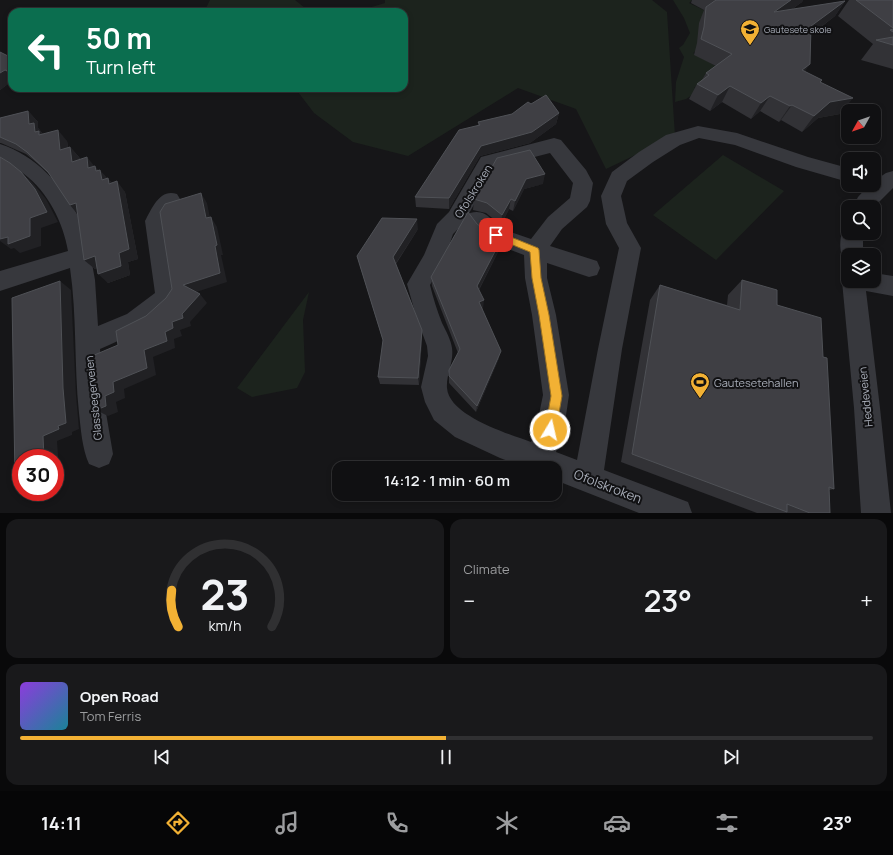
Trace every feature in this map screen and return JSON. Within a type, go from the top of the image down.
[{"type":"street","points":[[588,479],[609,356],[630,248],[617,224],[611,196],[619,177],[646,157],[673,140],[698,132],[737,139],[803,162],[841,173]]},
{"type":"street","name":"Ofolskroken","points":[[534,250],[554,223],[580,201],[582,192],[583,183],[580,175],[554,145],[488,162],[456,218],[444,230],[434,258],[418,284],[440,349],[439,362],[435,376],[434,393],[439,404],[448,415],[468,430],[588,479],[677,513]]},
{"type":"street","name":"Glassbegerveien","points":[[0,151],[23,162],[54,193],[66,210],[71,221],[81,256],[88,342],[89,378],[99,454]]},
{"type":"street","points":[[868,200],[886,182],[893,178]]},
{"type":"street","name":"Glassbegerveien","points":[[88,342],[135,322],[167,298],[155,221],[170,199]]},
{"type":"street","points":[[478,219],[496,235],[534,250],[589,268]]},
{"type":"street","points":[[534,250],[536,278],[544,315],[556,396],[550,430],[539,459]]},
{"type":"street","points":[[0,281],[81,256]]},
{"type":"street","points":[[881,284],[893,286]]},
{"type":"street","name":"Heddeveien","points":[[854,288],[867,408],[876,513]]},
{"type":"shaded area","points":[[210,0],[295,0],[305,8],[206,8]]},
{"type":"shaded area","points":[[385,0],[652,0],[667,12],[675,136],[606,169],[576,109],[518,88],[408,156],[353,142],[314,113],[298,92],[408,92],[408,8],[368,8],[385,3]]},
{"type":"shaded area","points":[[673,0],[692,0],[689,3],[710,13],[722,34],[693,53],[721,69],[694,88],[698,91],[686,99],[675,102],[676,82],[684,57],[679,48],[683,45],[690,33],[684,18]]},
{"type":"shaded area","points":[[723,155],[784,191],[716,260],[653,215]]},
{"type":"shaded area","points":[[309,292],[303,320],[305,372],[297,388],[252,397],[237,388]]},
{"type":"building","points":[[716,0],[791,0],[774,12],[845,1],[811,26],[810,64],[802,70],[822,80],[820,82],[853,98],[830,102],[814,116],[770,96],[761,103],[730,86],[718,95],[697,84],[709,75],[706,73],[732,54],[701,39],[706,7]]},
{"type":"building","points":[[856,0],[893,0],[893,28]]},
{"type":"building","points":[[893,37],[893,45],[876,40]]},
{"type":"building","points":[[0,52],[8,56],[8,71],[5,70],[0,73]]},
{"type":"building","points":[[546,95],[559,113],[532,132],[481,146],[449,198],[415,197],[459,130],[480,125],[478,122],[512,114],[528,102],[531,104]]},
{"type":"building","points":[[28,111],[29,124],[34,123],[35,132],[39,131],[39,135],[58,130],[60,150],[70,147],[72,162],[87,157],[88,168],[95,166],[96,171],[100,170],[102,180],[108,178],[109,184],[117,181],[129,249],[119,253],[121,266],[98,274],[95,256],[84,260],[76,203],[70,205],[48,172],[27,152],[16,144],[0,137],[0,118]]},
{"type":"building","points":[[530,150],[545,174],[526,179],[515,201],[511,199],[502,215],[487,203],[474,199],[497,158]]},
{"type":"building","points":[[0,157],[21,172],[35,189],[47,212],[30,218],[30,236],[8,244],[8,237],[0,239]]},
{"type":"building","points":[[201,193],[206,218],[211,217],[217,245],[215,246],[220,273],[183,285],[200,294],[182,314],[183,318],[172,322],[173,328],[165,332],[167,341],[144,350],[147,368],[113,382],[114,392],[105,396],[106,406],[96,410],[92,356],[118,345],[116,331],[146,316],[166,298],[172,289],[160,212],[165,204]]},
{"type":"building","points":[[468,212],[477,224],[502,238],[477,286],[484,300],[479,302],[501,351],[477,406],[449,376],[449,370],[460,349],[431,277]]},
{"type":"building","points":[[382,218],[417,219],[393,257],[422,330],[418,378],[378,377],[383,340],[357,256]]},
{"type":"building","points":[[742,280],[777,290],[777,305],[821,318],[823,357],[827,358],[834,489],[829,487],[830,513],[810,513],[787,504],[787,512],[632,454],[660,285],[740,310]]},
{"type":"building","points":[[60,281],[63,388],[66,423],[58,426],[59,429],[43,436],[44,449],[15,449],[12,298]]},
{"type":"place","name":"Gautesete skole","points":[[750,46]]},
{"type":"place","name":"Gautesetehallen","points":[[700,399]]},
{"type":"route","points":[[496,235],[534,250],[536,278],[544,315],[556,396],[550,430]]}]
